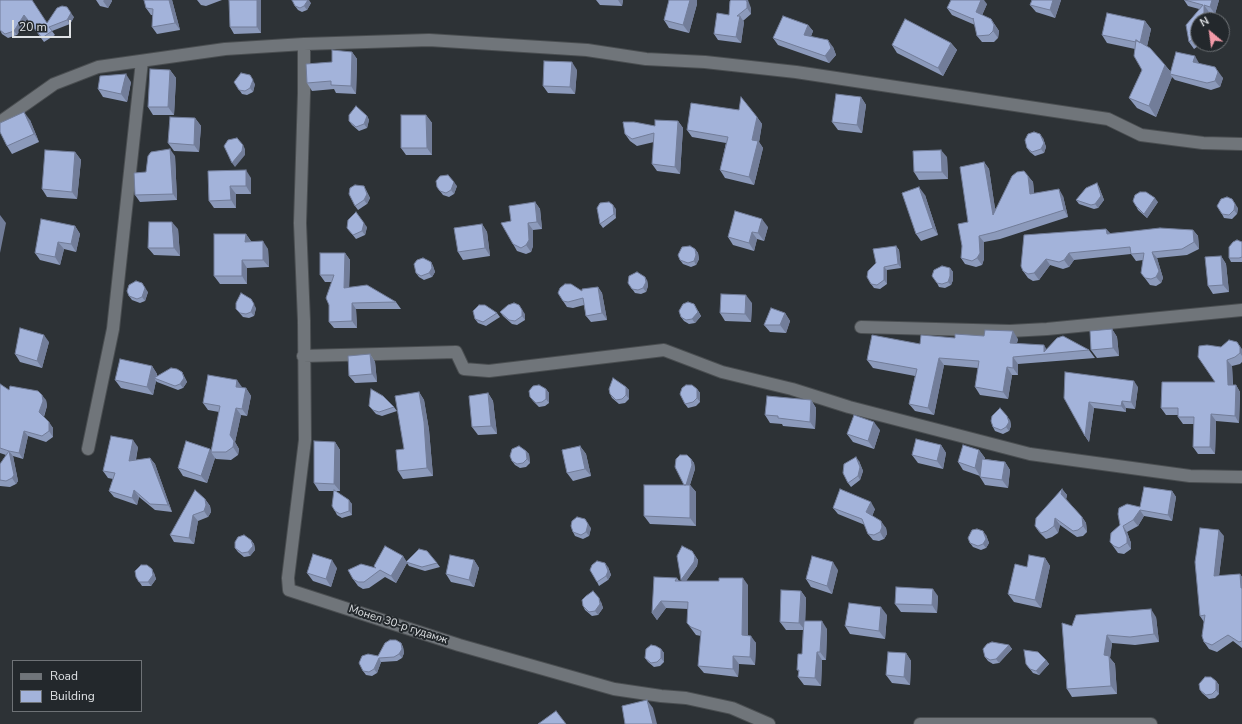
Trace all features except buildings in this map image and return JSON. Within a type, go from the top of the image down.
[{"type":"street","points":[[0,122],[54,84],[98,67],[224,49],[304,44],[428,40],[587,50],[646,59],[705,62],[788,71],[1108,119],[1141,135],[1203,143],[1242,144]]},
{"type":"street","name":"Монел 30-р гудамж","points":[[304,44],[300,223],[304,321],[303,356],[305,440],[288,578],[289,590],[459,645],[614,689],[686,698],[732,708],[769,724]]},
{"type":"street","points":[[88,449],[113,329],[142,61]]},
{"type":"street","points":[[861,327],[1010,331],[1047,329],[1242,310]]},
{"type":"street","points":[[303,356],[456,352],[464,369],[489,371],[664,350],[722,372],[792,389],[849,407],[1030,454],[1190,476],[1242,477]]},
{"type":"street","points":[[920,724],[1151,724]]}]
